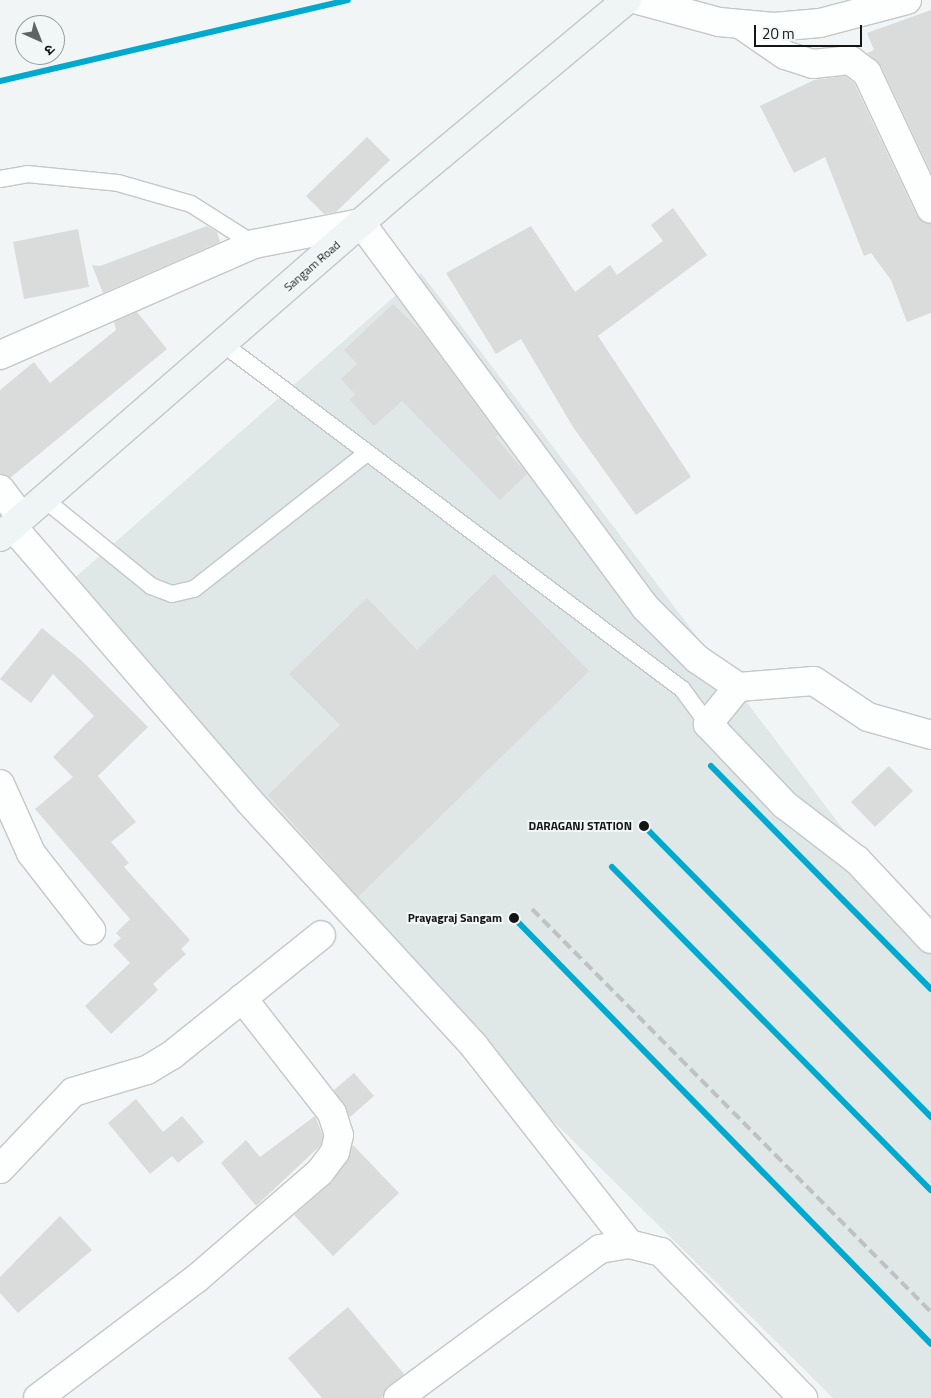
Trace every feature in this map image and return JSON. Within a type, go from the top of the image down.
[{"type":"main road","name":"Sangam Road","points":[[11,527],[361,223],[627,0]]},
{"type":"street","points":[[638,0],[740,24],[820,22],[907,0]]},
{"type":"street","points":[[740,24],[785,54],[813,64],[850,60],[867,73],[924,173],[931,209]]},
{"type":"street","points":[[0,355],[254,244],[361,223],[645,607],[697,659],[738,687],[814,681],[868,717],[931,735]]},
{"type":"street","points":[[0,489],[11,527],[250,802],[474,1046],[629,1244]]},
{"type":"street","points":[[738,687],[708,724],[785,805],[857,860],[931,939]]},
{"type":"street","points":[[0,784],[31,853],[91,930]]},
{"type":"street","points":[[0,1169],[73,1092],[147,1070],[321,935]]},
{"type":"street","points":[[38,1398],[196,1279],[320,1172],[335,1152],[339,1135],[332,1114],[242,998]]},
{"type":"street","points":[[398,1398],[600,1249],[629,1244],[661,1252],[803,1398]]},
{"type":"lane","points":[[0,179],[27,174],[118,183],[191,204],[254,244]]},
{"type":"lane","points":[[223,344],[682,689],[708,724]]},
{"type":"lane","points":[[44,499],[150,586],[172,594],[194,589],[367,453]]},
{"type":"shaded area","points":[[421,273],[843,829],[931,922],[931,1398],[833,1398],[380,950],[53,597]]},
{"type":"building","points":[[931,10],[931,172],[881,66],[867,53],[874,50],[867,33]]},
{"type":"building","points":[[845,76],[854,83],[917,216],[931,224],[931,313],[907,322],[891,280],[871,253],[864,256],[825,157],[794,173],[760,106],[814,80]]},
{"type":"building","points":[[367,137],[390,160],[336,212],[324,214],[306,196]]},
{"type":"building","points":[[673,208],[707,255],[598,336],[691,477],[636,515],[573,427],[521,339],[496,354],[446,273],[531,226],[575,292],[610,265],[617,275],[663,241],[651,225]]},
{"type":"building","points":[[207,226],[217,232],[220,242],[103,293],[92,265],[100,266]]},
{"type":"building","points":[[78,229],[89,287],[24,299],[13,242]]},
{"type":"building","points":[[393,304],[422,332],[498,435],[495,437],[527,474],[500,500],[402,401],[374,426],[350,400],[355,394],[341,379],[357,364],[344,350]]},
{"type":"building","points":[[137,312],[167,349],[10,478],[0,474],[0,390],[34,362],[50,383],[116,330],[114,322]]},
{"type":"building","points":[[494,574],[589,671],[358,897],[268,795],[340,725],[289,674],[367,598],[417,650]]},
{"type":"building","points":[[42,628],[81,660],[148,727],[98,776],[136,822],[111,842],[129,863],[124,867],[190,940],[181,949],[186,954],[153,984],[158,990],[111,1034],[85,1006],[130,963],[113,945],[121,938],[116,933],[130,919],[35,809],[73,777],[53,757],[94,716],[53,674],[31,703],[0,679]]},
{"type":"building","points":[[889,766],[913,791],[875,827],[851,802]]},
{"type":"building","points":[[354,1073],[374,1096],[350,1117],[334,1090]]},
{"type":"building","points":[[136,1099],[163,1132],[182,1116],[204,1142],[178,1163],[172,1156],[150,1174],[108,1123]]},
{"type":"building","points":[[315,1116],[323,1136],[321,1145],[256,1206],[221,1163],[246,1140],[260,1157]]},
{"type":"building","points":[[353,1145],[399,1193],[333,1256],[294,1215],[332,1182]]},
{"type":"building","points":[[60,1216],[92,1250],[18,1313],[0,1293],[0,1277]]},
{"type":"building","points":[[348,1307],[404,1374],[381,1398],[322,1398],[288,1358]]},
{"type":"railway","points":[[711,766],[931,989]]},
{"type":"railway","points":[[644,826],[931,1117]]},
{"type":"railway","points":[[612,867],[931,1190]]},
{"type":"railway","points":[[532,909],[931,1312]]},
{"type":"railway","points":[[514,918],[931,1344]]},
{"type":"transit line","points":[[0,81],[348,0]]},
{"type":"transit line","points":[[711,766],[931,989]]},
{"type":"transit line","points":[[644,826],[931,1117]]},
{"type":"transit line","points":[[612,867],[931,1190]]},
{"type":"transit line","points":[[514,918],[931,1344]]},
{"type":"place","name":"DARAGANJ STATION","points":[[644,826]]},
{"type":"place","name":"Prayagraj Sangam","points":[[514,918]]}]
